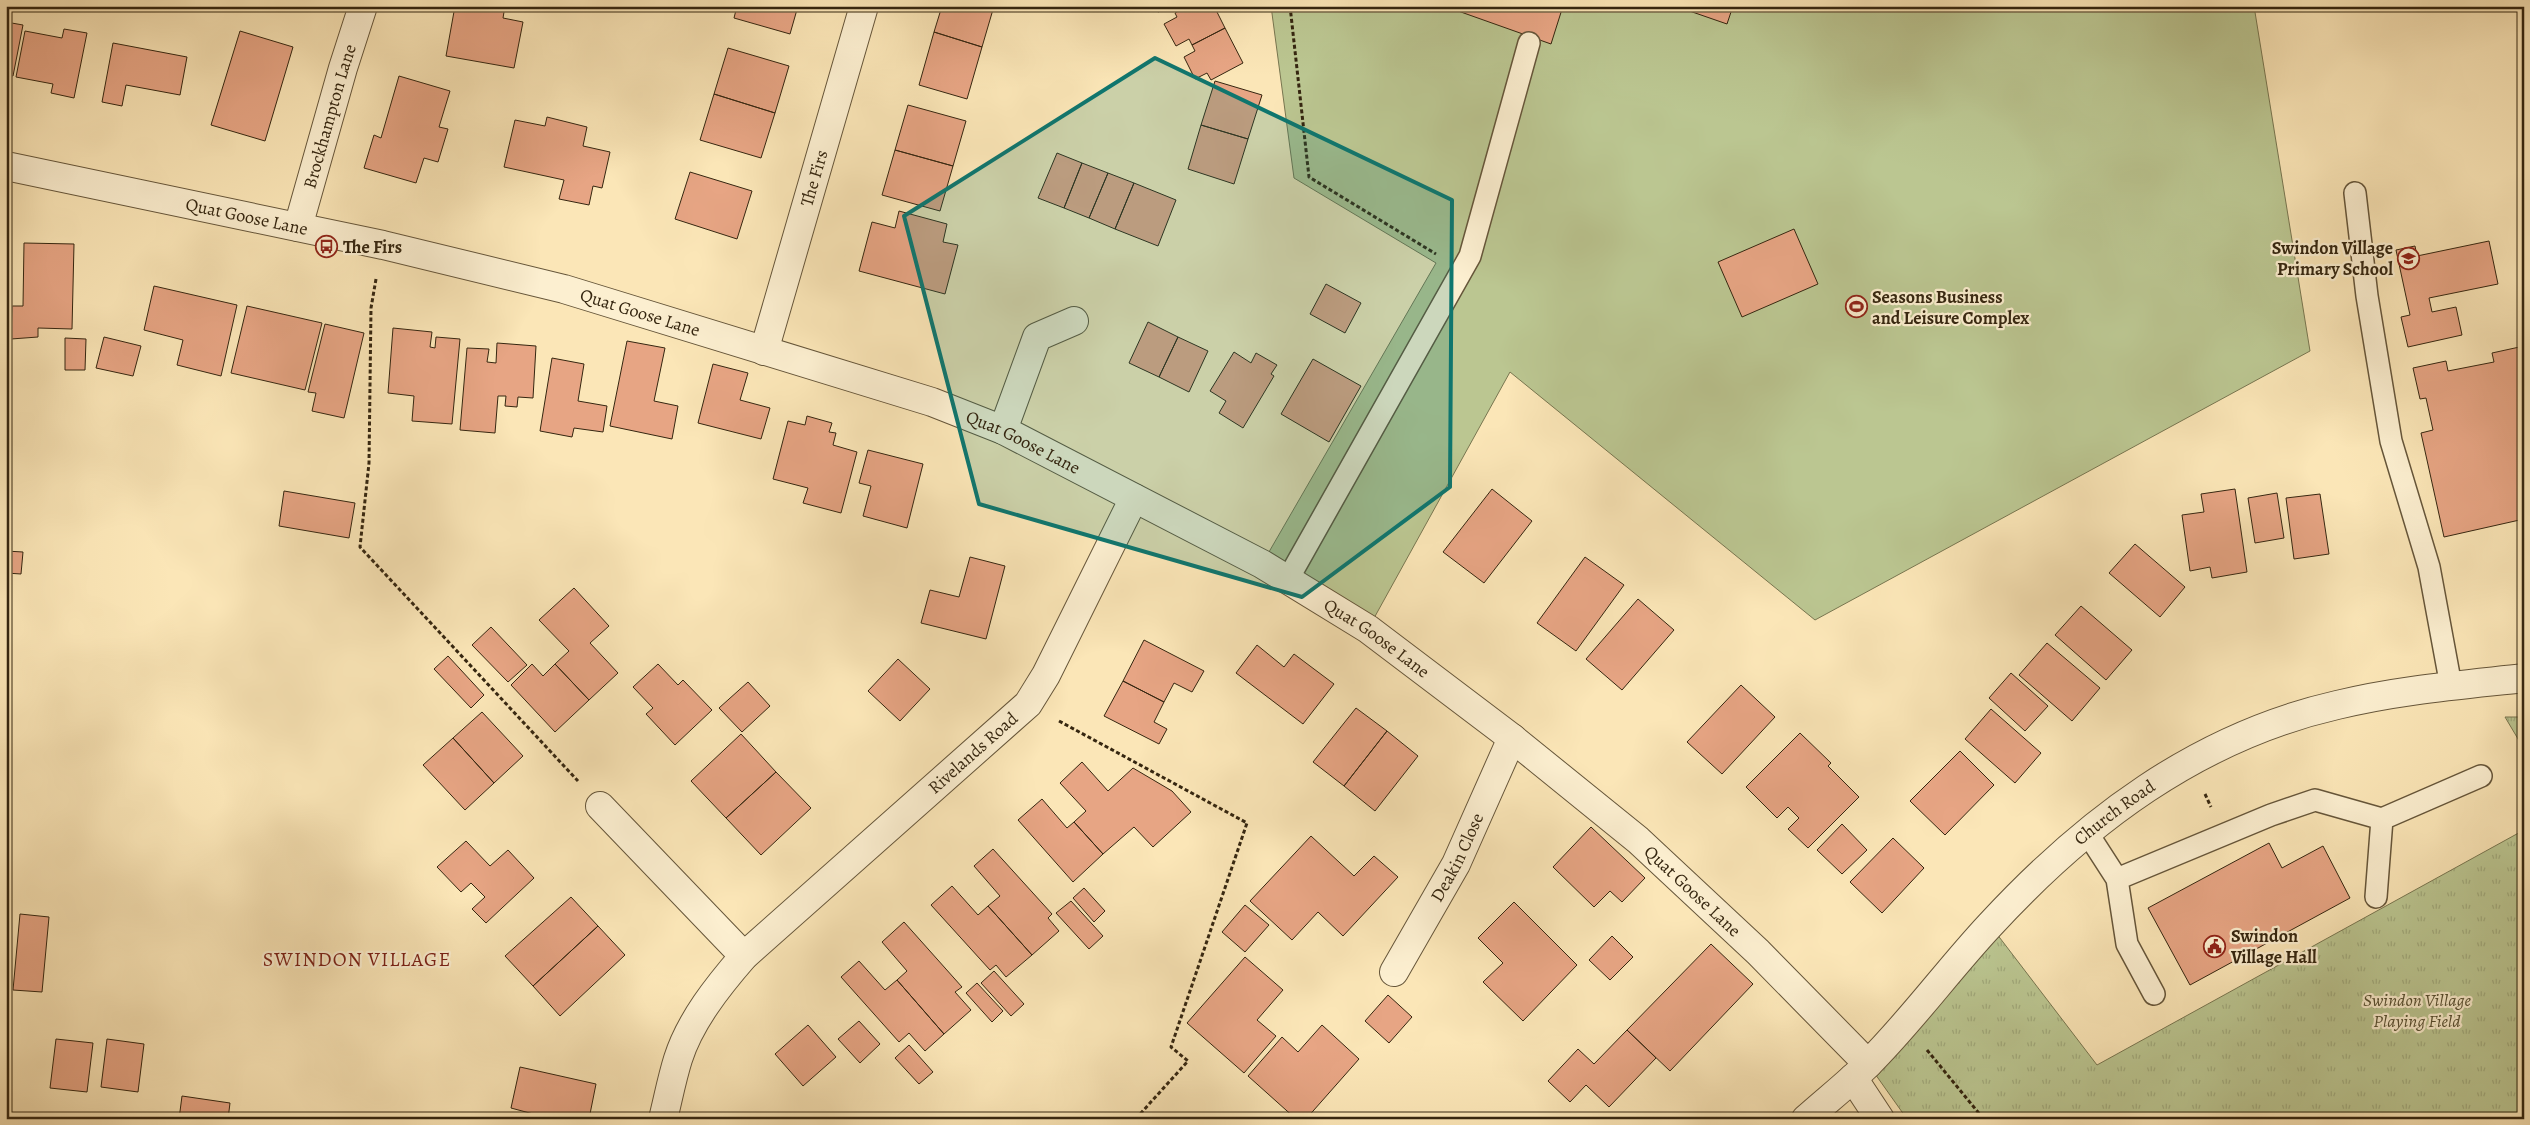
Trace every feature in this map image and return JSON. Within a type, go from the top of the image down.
[{"type":"street","name":"Brockhampton Lane","points":[[298,227],[343,68],[363,6]]},
{"type":"street","name":"The Firs","points":[[764,351],[864,6]]},
{"type":"street","name":"Quat Goose Lane","points":[[6,166],[383,244],[564,290],[932,402],[1003,430],[1262,564],[1368,629],[1512,738],[1632,834],[1699,895],[1860,1071],[1880,1119]]},
{"type":"street","points":[[1003,430],[1037,337],[1074,321]]},
{"type":"street","name":"Rivelands Road","points":[[663,1119],[678,1058],[699,1017],[724,979],[744,956],[1028,704],[1042,682],[1134,498]]},
{"type":"street","name":"Church Road","points":[[1806,1119],[1860,1071],[1990,925],[2059,854],[2120,805],[2191,761],[2278,723],[2334,705],[2392,693],[2524,678]]},
{"type":"street","name":"Deakin Close","points":[[1394,972],[1456,864],[1512,738]]},
{"type":"street","points":[[600,806],[744,956]]},
{"type":"lane","points":[[1288,580],[1470,256],[1529,43]]},
{"type":"lane","points":[[2355,193],[2367,296],[2391,441],[2429,567],[2451,686]]},
{"type":"lane","points":[[2117,879],[2223,835],[2315,800],[2382,819],[2481,776]]},
{"type":"lane","points":[[2376,897],[2382,819]]},
{"type":"lane","points":[[2086,831],[2117,879],[2127,944],[2154,994]]},
{"type":"path","points":[[1290,6],[1309,177],[1462,269]]},
{"type":"path","points":[[383,244],[371,308],[369,463],[360,548],[487,681],[600,806]]},
{"type":"path","points":[[1028,704],[1247,823],[1171,1047],[1188,1061],[1141,1113],[1141,1119]]},
{"type":"path","points":[[2191,761],[2223,835]]},
{"type":"path","points":[[1904,1022],[1982,1117]]},
{"type":"highlighted area","points":[[1155,58],[1452,200],[1450,487],[1302,597],[979,504],[904,216]]},
{"type":"green space","name":"Seasons Business and Leisure Complex","points":[[1271,6],[2254,6],[2310,351],[1815,620],[1510,372],[1368,629],[1262,564],[1436,263],[1294,178]]},
{"type":"green space","points":[[2505,717],[2524,717],[2524,749]]},
{"type":"green space","name":"Swindon Village Playing Field","points":[[2524,830],[2524,1119],[1907,1119],[1873,1071],[1990,925],[2097,1065]]},
{"type":"building","points":[[455,6],[505,6],[503,18],[523,22],[514,68],[446,56]]},
{"type":"building","points":[[737,6],[798,6],[790,34],[734,18]]},
{"type":"building","points":[[942,6],[994,6],[982,47],[934,32]]},
{"type":"building","points":[[1140,6],[1161,6],[1159,12]]},
{"type":"building","points":[[1187,6],[1214,6],[1225,28],[1192,45],[1189,39],[1176,46],[1164,24],[1177,17],[1175,13]]},
{"type":"building","points":[[1444,6],[1563,6],[1551,44]]},
{"type":"building","points":[[1675,6],[1733,6],[1727,24]]},
{"type":"building","points":[[6,22],[23,25],[13,76],[6,75]]},
{"type":"building","points":[[1225,28],[1243,63],[1211,80],[1207,73],[1195,79],[1184,57],[1195,51],[1192,45]]},
{"type":"building","points":[[64,29],[87,33],[74,98],[51,93],[53,84],[16,77],[25,31],[62,38]]},
{"type":"building","points":[[240,31],[293,47],[265,141],[211,125]]},
{"type":"building","points":[[934,32],[982,47],[967,99],[919,85]]},
{"type":"building","points":[[113,43],[187,57],[180,95],[126,85],[122,106],[102,102]]},
{"type":"building","points":[[728,48],[789,66],[775,113],[714,94]]},
{"type":"building","points":[[399,76],[450,91],[439,127],[448,129],[438,162],[424,158],[416,183],[364,168],[374,135],[381,138]]},
{"type":"building","points":[[1215,81],[1262,95],[1248,139],[1201,125]]},
{"type":"building","points":[[714,94],[775,113],[761,158],[700,140]]},
{"type":"building","points":[[908,105],[966,121],[953,166],[895,150]]},
{"type":"building","points":[[547,117],[587,127],[583,146],[610,152],[602,188],[593,186],[589,205],[559,199],[564,180],[504,167],[515,120],[545,126]]},
{"type":"building","points":[[1201,125],[1248,139],[1234,184],[1188,169]]},
{"type":"building","points":[[895,150],[953,166],[940,211],[882,195]]},
{"type":"building","points":[[1057,153],[1082,163],[1064,208],[1038,198]]},
{"type":"building","points":[[1082,163],[1108,173],[1089,218],[1064,208]]},
{"type":"building","points":[[690,172],[752,191],[737,239],[675,219]]},
{"type":"building","points":[[1108,173],[1134,183],[1115,229],[1089,218]]},
{"type":"building","points":[[1134,183],[1176,200],[1158,246],[1115,229]]},
{"type":"building","points":[[899,211],[947,224],[943,242],[958,245],[945,294],[859,271],[872,222],[895,228]]},
{"type":"building","points":[[1794,229],[1818,284],[1742,317],[1718,262]]},
{"type":"building","points":[[2489,241],[2498,284],[2429,298],[2432,312],[2456,307],[2462,335],[2408,347],[2401,317],[2410,315],[2396,250],[2415,246],[2417,256]]},
{"type":"building","points":[[24,243],[74,244],[72,329],[38,328],[38,337],[11,339],[12,306],[23,306]]},
{"type":"building","points":[[1326,284],[1361,303],[1345,333],[1310,314]]},
{"type":"building","points":[[154,286],[237,305],[221,376],[177,365],[183,340],[144,330]]},
{"type":"building","points":[[247,306],[322,323],[305,390],[231,373]]},
{"type":"building","points":[[1148,322],[1178,337],[1159,377],[1129,363]]},
{"type":"building","points":[[325,324],[364,333],[344,418],[312,411],[316,393],[308,392]]},
{"type":"building","points":[[393,328],[432,332],[430,347],[435,348],[436,337],[460,339],[452,424],[412,421],[414,396],[388,393]]},
{"type":"building","points":[[104,337],[141,346],[133,376],[96,368]]},
{"type":"building","points":[[1178,337],[1208,351],[1189,392],[1159,377]]},
{"type":"building","points":[[65,338],[86,339],[85,370],[65,370]]},
{"type":"building","points":[[627,341],[665,348],[654,401],[678,406],[672,439],[610,426]]},
{"type":"building","points":[[497,343],[536,346],[533,398],[518,397],[517,407],[505,406],[506,396],[498,396],[495,433],[460,430],[467,348],[489,349],[487,362],[496,363]]},
{"type":"building","points":[[2524,346],[2524,519],[2444,537],[2421,433],[2433,430],[2426,398],[2420,399],[2413,368],[2446,361],[2448,371],[2494,362],[2492,353]]},
{"type":"building","points":[[1234,352],[1251,363],[1256,353],[1277,365],[1271,374],[1274,376],[1243,428],[1219,413],[1226,401],[1210,391]]},
{"type":"building","points":[[552,358],[584,364],[578,401],[607,406],[603,432],[574,428],[572,437],[540,431]]},
{"type":"building","points":[[1313,359],[1361,386],[1329,442],[1281,414]]},
{"type":"building","points":[[713,364],[748,373],[740,400],[770,408],[761,439],[698,423]]},
{"type":"building","points":[[807,416],[832,423],[829,432],[836,433],[833,445],[857,452],[841,513],[803,503],[808,488],[773,479],[788,421],[805,425]]},
{"type":"building","points":[[868,450],[923,464],[907,528],[863,516],[871,486],[859,483]]},
{"type":"building","points":[[1492,489],[1532,521],[1484,583],[1443,552]]},
{"type":"building","points":[[2235,489],[2247,572],[2212,578],[2210,567],[2190,571],[2182,515],[2204,512],[2201,494]]},
{"type":"building","points":[[284,491],[355,503],[349,538],[279,526]]},
{"type":"building","points":[[2277,493],[2284,538],[2255,543],[2248,498]]},
{"type":"building","points":[[2320,494],[2329,554],[2294,559],[2286,498]]},
{"type":"building","points":[[2135,544],[2185,587],[2160,617],[2109,573]]},
{"type":"building","points":[[6,551],[23,552],[21,574],[6,573]]},
{"type":"building","points":[[970,557],[1005,566],[986,639],[921,623],[930,590],[959,597]]},
{"type":"building","points":[[1585,557],[1624,585],[1576,651],[1537,623]]},
{"type":"building","points":[[574,588],[609,626],[590,643],[618,673],[589,700],[555,664],[569,651],[539,620]]},
{"type":"building","points":[[1638,599],[1674,630],[1622,690],[1586,659]]},
{"type":"building","points":[[2081,606],[2132,650],[2106,680],[2055,635]]},
{"type":"building","points":[[491,627],[527,665],[508,682],[472,645]]},
{"type":"building","points":[[1144,640],[1204,671],[1192,692],[1174,683],[1164,702],[1123,681]]},
{"type":"building","points":[[2047,643],[2100,688],[2072,721],[2019,675]]},
{"type":"building","points":[[1257,645],[1284,667],[1294,654],[1334,684],[1303,724],[1236,673]]},
{"type":"building","points":[[448,656],[484,695],[471,708],[434,669]]},
{"type":"building","points":[[898,659],[930,689],[900,721],[868,691]]},
{"type":"building","points":[[532,664],[543,676],[555,664],[589,700],[555,732],[511,685]]},
{"type":"building","points":[[658,664],[678,685],[683,680],[712,710],[675,745],[646,714],[653,708],[633,687]]},
{"type":"building","points":[[2011,673],[2048,706],[2025,731],[1989,698]]},
{"type":"building","points":[[1123,681],[1164,702],[1154,722],[1167,729],[1159,744],[1104,716]]},
{"type":"building","points":[[748,682],[770,706],[742,732],[719,708]]},
{"type":"building","points":[[1741,685],[1775,717],[1722,774],[1687,742]]},
{"type":"building","points":[[1356,708],[1387,731],[1344,786],[1313,762]]},
{"type":"building","points":[[1991,709],[2041,753],[2015,783],[1965,739]]},
{"type":"building","points":[[482,712],[523,756],[494,783],[453,738]]},
{"type":"building","points":[[1387,731],[1418,756],[1375,811],[1344,786]]},
{"type":"building","points":[[1800,733],[1831,763],[1828,766],[1859,797],[1808,848],[1788,829],[1799,818],[1788,807],[1777,818],[1746,787]]},
{"type":"building","points":[[741,734],[776,772],[726,818],[691,781]]},
{"type":"building","points":[[453,738],[494,783],[465,810],[423,765]]},
{"type":"building","points":[[1960,751],[1994,785],[1945,835],[1910,801]]},
{"type":"building","points":[[1082,762],[1108,791],[1133,768],[1172,791],[1191,812],[1153,847],[1134,827],[1103,854],[1074,822],[1086,811],[1060,783]]},
{"type":"building","points":[[776,772],[811,808],[761,855],[726,818]]},
{"type":"building","points":[[1042,799],[1067,828],[1074,822],[1103,854],[1073,882],[1018,820]]},
{"type":"building","points":[[1842,824],[1867,850],[1842,874],[1817,850]]},
{"type":"building","points":[[1591,827],[1645,878],[1622,902],[1610,891],[1594,907],[1553,867]]},
{"type":"building","points":[[1311,836],[1354,876],[1374,856],[1398,877],[1343,936],[1318,912],[1292,940],[1250,901]]},
{"type":"building","points":[[1893,838],[1924,868],[1882,913],[1850,882]]},
{"type":"building","points":[[466,841],[490,866],[508,850],[534,878],[486,923],[472,909],[485,897],[471,883],[461,892],[437,867]]},
{"type":"building","name":"Swindon Village Hall","points":[[2269,843],[2282,868],[2323,846],[2350,898],[2190,985],[2148,908]]},
{"type":"building","points":[[993,849],[1052,914],[1048,918],[1059,931],[1032,955],[988,906],[1000,896],[974,866]]},
{"type":"building","points":[[952,886],[978,915],[988,906],[1032,955],[1006,977],[996,965],[990,970],[931,905]]},
{"type":"building","points":[[1084,888],[1105,911],[1094,922],[1073,898]]},
{"type":"building","points":[[571,897],[598,926],[533,986],[505,956]]},
{"type":"building","points":[[1071,901],[1103,936],[1089,949],[1056,913]]},
{"type":"building","points":[[1514,902],[1577,965],[1523,1021],[1483,982],[1503,963],[1478,938]]},
{"type":"building","points":[[1245,905],[1269,925],[1245,952],[1222,932]]},
{"type":"building","points":[[20,914],[49,917],[42,992],[13,990]]},
{"type":"building","points":[[904,922],[962,987],[955,992],[971,1010],[944,1034],[897,980],[907,971],[882,942]]},
{"type":"building","points":[[598,926],[625,955],[560,1016],[533,986]]},
{"type":"building","points":[[1612,936],[1633,957],[1610,980],[1589,960]]},
{"type":"building","points":[[1711,944],[1753,984],[1670,1071],[1627,1030]]},
{"type":"building","points":[[1245,957],[1283,990],[1257,1020],[1276,1036],[1244,1073],[1187,1023]]},
{"type":"building","points":[[859,961],[885,990],[897,980],[944,1034],[925,1051],[909,1033],[899,1042],[841,977]]},
{"type":"building","points":[[994,971],[1024,1004],[1011,1016],[981,983]]},
{"type":"building","points":[[977,983],[1003,1011],[992,1022],[966,993]]},
{"type":"building","points":[[1388,995],[1412,1017],[1389,1043],[1365,1021]]},
{"type":"building","points":[[859,1021],[880,1044],[860,1063],[838,1039]]},
{"type":"building","points":[[808,1025],[836,1057],[803,1086],[775,1054]]},
{"type":"building","points":[[1322,1025],[1359,1059],[1306,1119],[1296,1119],[1248,1076],[1282,1037],[1298,1052]]},
{"type":"building","points":[[1627,1030],[1656,1058],[1609,1107],[1586,1085],[1570,1102],[1548,1081],[1578,1049],[1594,1064]]},
{"type":"building","points":[[56,1039],[93,1043],[87,1092],[50,1088]]},
{"type":"building","points":[[107,1039],[144,1044],[138,1092],[101,1087]]},
{"type":"building","points":[[909,1045],[933,1072],[919,1084],[895,1058]]},
{"type":"building","points":[[520,1067],[596,1084],[589,1119],[552,1119],[511,1108]]},
{"type":"building","points":[[182,1096],[230,1103],[228,1119],[179,1119]]},
{"type":"place","name":"The Firs","points":[[327,247]]},
{"type":"place","name":"Swindon Village Primary School","points":[[2409,258]]},
{"type":"place","name":"Seasons Business and Leisure Complex","points":[[1856,307]]},
{"type":"place","name":"Swindon Village Hall","points":[[2215,946]]},
{"type":"district","name":"SWINDON VILLAGE","points":[[357,959]]}]
